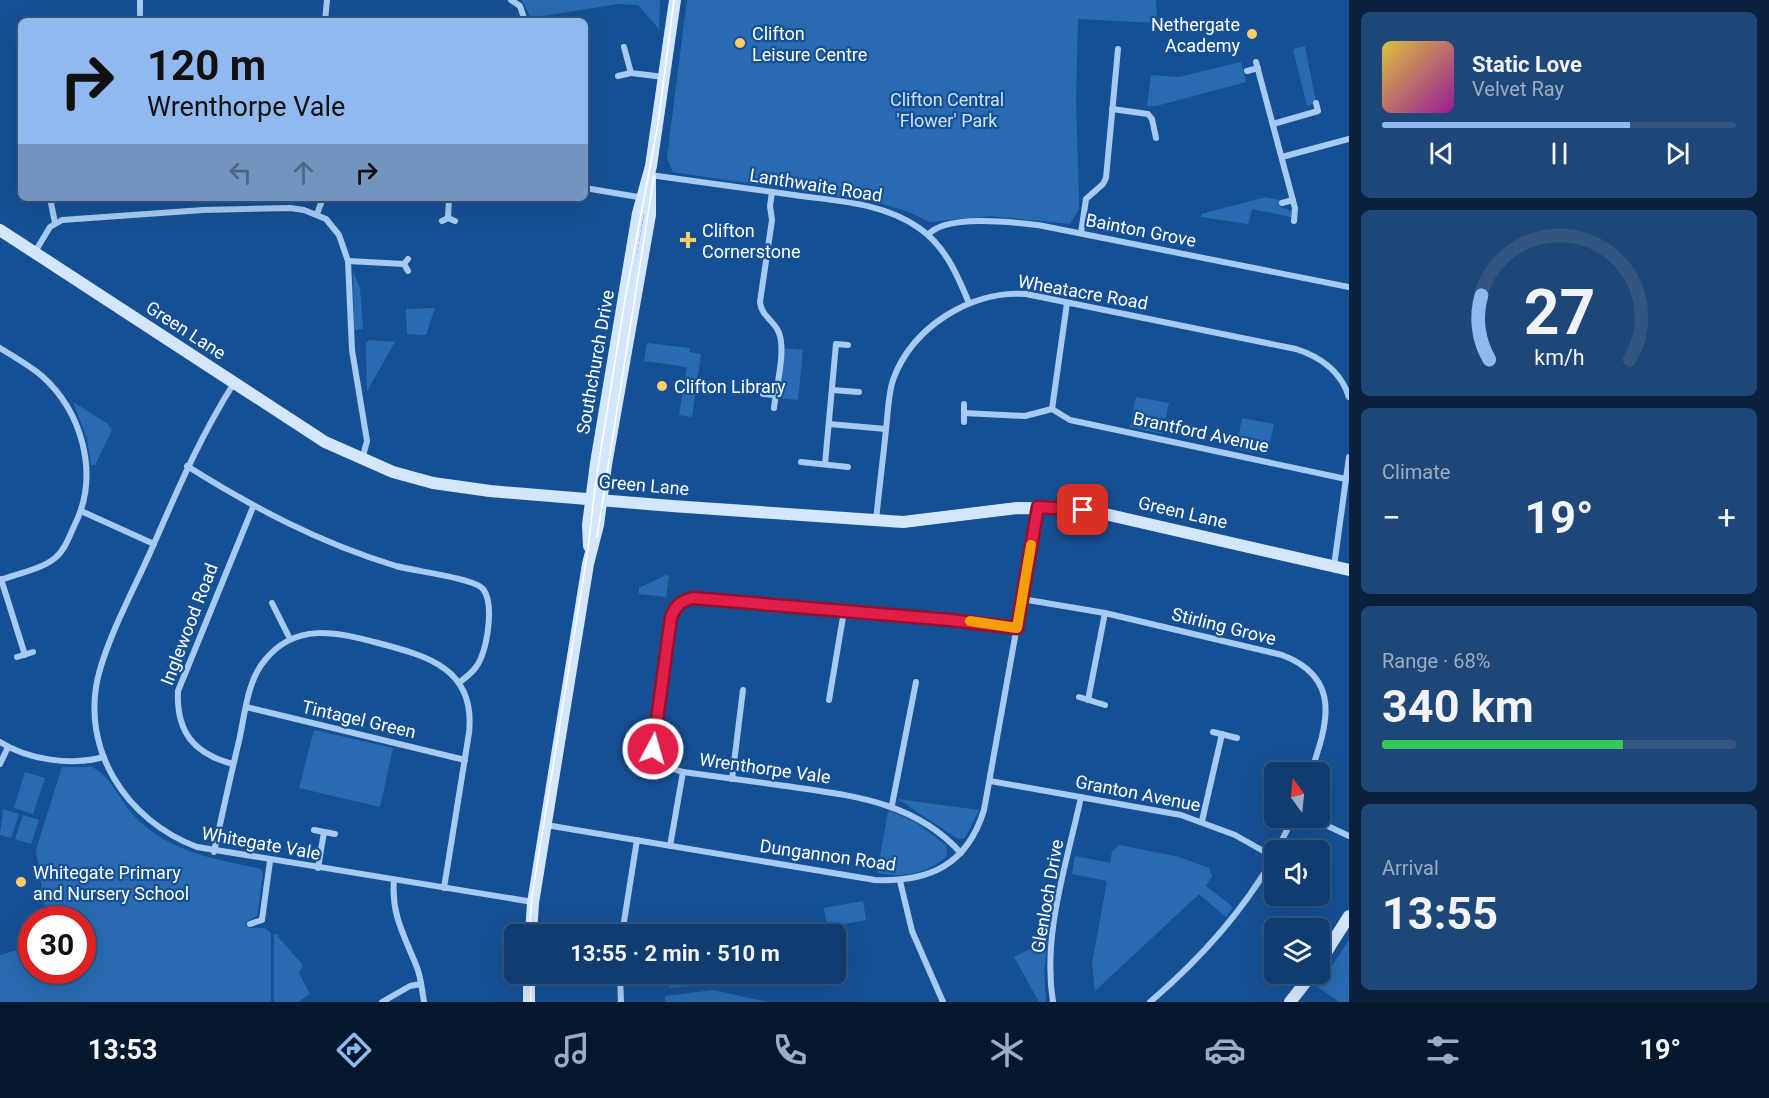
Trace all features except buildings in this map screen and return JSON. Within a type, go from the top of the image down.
[{"type":"street","points":[[140,0],[140,18]]},
{"type":"street","points":[[325,18],[327,0]]},
{"type":"street","points":[[512,0],[520,6],[524,18]]},
{"type":"street","name":"Southchurch Drive","points":[[532,924],[533,903],[590,556],[588,533],[597,500],[650,175],[675,0]]},
{"type":"street","points":[[624,47],[631,73]]},
{"type":"street","points":[[1081,233],[1086,199],[1106,178],[1117,52],[1109,54]]},
{"type":"street","points":[[1247,71],[1257,65],[1293,200],[1294,220]]},
{"type":"street","points":[[618,76],[631,73],[665,77]]},
{"type":"street","points":[[1273,124],[1318,111],[1316,103]]},
{"type":"street","points":[[1112,110],[1148,114],[1152,119],[1156,138]]},
{"type":"street","points":[[1282,157],[1349,139]]},
{"type":"street","name":"Lanthwaite Road","points":[[650,175],[883,209],[900,216],[928,235],[947,257],[969,303]]},
{"type":"street","points":[[588,188],[646,198]]},
{"type":"street","points":[[772,192],[770,207],[772,220],[760,302],[762,312],[776,326],[781,341],[774,408]]},
{"type":"street","points":[[1282,203],[1293,200]]},
{"type":"street","points":[[50,201],[52,215],[56,223]]},
{"type":"street","points":[[317,214],[322,201]]},
{"type":"street","points":[[448,220],[449,201]]},
{"type":"street","points":[[35,253],[56,223],[70,219],[203,210],[290,208],[317,214],[339,235],[348,261],[352,350],[367,441],[362,460]]},
{"type":"street","name":"Bainton Grove","points":[[928,235],[934,228],[944,225],[994,222],[1038,225],[1349,287]]},
{"type":"street","name":"Green Lane","points":[[0,230],[325,442],[362,460],[433,483],[597,500],[876,520],[928,521],[1038,507],[1102,512],[1349,570]]},
{"type":"street","points":[[348,261],[406,261],[408,271]]},
{"type":"street","name":"Wheatacre Road","points":[[876,520],[893,381],[908,352],[939,320],[969,303],[994,296],[1019,294],[1296,349],[1326,364],[1346,381],[1349,397]]},
{"type":"street","points":[[964,413],[1025,416],[1052,409],[1067,303]]},
{"type":"street","points":[[825,464],[836,344],[848,345]]},
{"type":"street","points":[[0,348],[41,375],[65,403],[75,421],[85,459],[85,489],[81,511],[64,546],[54,559],[0,579],[25,655]]},
{"type":"street","name":"Whitegate Vale","points":[[234,383],[214,414],[188,466],[99,672],[95,719],[104,757],[119,788],[148,821],[184,842],[214,852],[533,903]]},
{"type":"street","points":[[832,390],[859,392]]},
{"type":"street","points":[[763,394],[776,395]]},
{"type":"street","points":[[964,404],[964,422]]},
{"type":"street","name":"Brantford Avenue","points":[[1052,409],[1070,420],[1346,479]]},
{"type":"street","points":[[829,424],[886,429]]},
{"type":"street","points":[[1334,566],[1349,457]]},
{"type":"street","points":[[801,462],[848,467]]},
{"type":"street","points":[[188,466],[253,507],[354,553],[436,576],[470,580],[481,587],[490,605],[481,658],[476,667],[460,682]]},
{"type":"street","name":"Inglewood Road","points":[[234,764],[216,760],[189,738],[178,717],[178,691],[253,507]]},
{"type":"street","name":"Dungannon Road","points":[[546,825],[875,880],[900,881],[931,874],[961,853],[979,827],[990,781],[1038,507]]},
{"type":"street","points":[[81,511],[154,544]]},
{"type":"street","name":"Wrenthorpe Vale","points":[[961,853],[928,824],[892,805],[841,794],[683,772],[662,765],[653,749],[671,617],[678,604],[693,598],[1017,628]]},
{"type":"street","name":"Stirling Grove","points":[[1022,599],[1105,613],[1282,655],[1305,668],[1322,689],[1327,713],[1314,762]]},
{"type":"street","points":[[272,603],[290,639]]},
{"type":"street","points":[[829,700],[844,611]]},
{"type":"street","points":[[1088,700],[1105,613]]},
{"type":"street","points":[[214,852],[255,675],[275,649],[290,639],[318,632],[360,638],[433,660],[460,682],[471,718],[444,888]]},
{"type":"street","points":[[17,657],[33,652]]},
{"type":"street","points":[[892,805],[916,682]]},
{"type":"street","points":[[732,779],[743,690]]},
{"type":"street","points":[[913,696],[923,698]]},
{"type":"street","points":[[1079,697],[1105,705]]},
{"type":"street","name":"Tintagel Green","points":[[246,707],[465,760]]},
{"type":"street","points":[[1213,732],[1237,738]]},
{"type":"street","points":[[1202,821],[1222,734]]},
{"type":"street","points":[[0,742],[8,747],[46,758],[68,761],[104,757]]},
{"type":"street","points":[[0,764],[8,747]]},
{"type":"street","points":[[670,846],[683,772]]},
{"type":"street","name":"Granton Avenue","points":[[990,781],[1202,821],[1264,849]]},
{"type":"street","name":"Glenloch Drive","points":[[1053,1002],[1049,956],[1052,932],[1081,797]]},
{"type":"street","points":[[1330,827],[1349,836]]},
{"type":"street","points":[[314,830],[335,834]]},
{"type":"street","points":[[318,868],[324,832]]},
{"type":"street","points":[[624,924],[637,840]]},
{"type":"street","points":[[250,924],[262,920],[270,861]]},
{"type":"street","points":[[1149,1002],[1214,940],[1235,916],[1264,871]]},
{"type":"street","points":[[394,880],[393,895],[397,922],[417,966],[424,1002]]},
{"type":"street","points":[[900,881],[912,931],[944,1002]]},
{"type":"street","points":[[1330,946],[1349,916]]},
{"type":"street","points":[[382,1002],[410,986],[421,984]]},
{"type":"street","points":[[529,984],[529,1002]]},
{"type":"street","points":[[621,984],[621,1002]]},
{"type":"street","points":[[1290,1002],[1304,984]]},
{"type":"green space","points":[[522,0],[660,0],[659,29],[638,5],[618,4],[531,18]]},
{"type":"green space","name":"Clifton Central 'Flower' Park","points":[[687,0],[1156,0],[1157,23],[1078,19],[1076,99],[1079,209],[1070,224],[991,216],[929,222],[909,212],[876,202],[673,172],[667,158]]},
{"type":"green space","points":[[1305,46],[1316,103],[1307,106],[1293,49]]},
{"type":"green space","points":[[1241,62],[1246,82],[1156,106],[1147,106],[1151,75],[1179,77]]},
{"type":"green space","points":[[1266,197],[1279,200],[1280,207],[1292,211],[1291,217],[1252,209],[1248,224],[1201,217],[1201,214]]},
{"type":"green space","points":[[353,272],[360,288],[363,329],[354,330]]},
{"type":"green space","points":[[435,308],[426,335],[407,334],[406,309]]},
{"type":"green space","points":[[369,340],[395,342],[367,391],[366,343]]},
{"type":"green space","points":[[647,343],[690,348],[689,352],[701,354],[692,417],[679,415],[687,367],[644,361]]},
{"type":"green space","points":[[784,348],[803,350],[798,400],[779,398]]},
{"type":"green space","points":[[1136,397],[1169,403],[1162,434],[1130,427]]},
{"type":"green space","points":[[73,402],[108,424],[112,430],[95,465],[91,465],[87,438]]},
{"type":"green space","points":[[1242,418],[1274,424],[1267,455],[1236,449]]},
{"type":"green space","points":[[666,575],[669,576],[666,597],[639,594],[639,588]]},
{"type":"green space","points":[[314,730],[393,748],[380,807],[299,788]]},
{"type":"green space","points":[[62,767],[92,767],[109,782],[137,819],[165,840],[195,853],[261,869],[263,874],[257,916],[245,923],[249,928],[265,928],[271,933],[271,1002],[0,1002],[0,955],[18,950],[18,984],[96,984],[96,906],[45,906],[36,850]]},
{"type":"green space","points":[[25,772],[45,778],[33,814],[14,808]]},
{"type":"green space","points":[[898,799],[979,810],[965,838],[958,839]]},
{"type":"green space","points":[[3,809],[19,814],[11,838],[0,835]]},
{"type":"green space","points":[[890,811],[915,822],[946,845],[947,856],[923,871],[905,875],[877,873]]},
{"type":"green space","points":[[23,815],[39,820],[31,844],[15,839]]},
{"type":"green space","points":[[1119,845],[1179,857],[1209,868],[1212,876],[1206,886],[1233,907],[1226,917],[1199,894],[1095,991],[1092,963],[1107,881],[1072,874],[1075,856],[1110,863],[1112,852]]},
{"type":"green space","points":[[863,901],[866,920],[827,924],[824,908]]},
{"type":"green space","points":[[274,934],[279,935],[278,937],[303,965],[299,973],[310,994],[298,1002],[274,1002]]},
{"type":"green space","points":[[1048,940],[1044,970],[1046,1002],[1039,1002],[1014,957]]},
{"type":"green space","points":[[1349,940],[1349,1002],[1339,1002],[1318,987],[1320,984],[1330,984],[1330,969]]},
{"type":"green space","points":[[669,984],[709,984],[670,988]]},
{"type":"green space","points":[[713,990],[767,1002],[665,1002],[665,996]]},
{"type":"tram line","points":[[530,924],[532,896],[588,549],[595,487],[625,299],[658,124],[674,0]]},
{"type":"tram line","points":[[597,537],[654,176]]},
{"type":"tram line","points":[[531,984],[531,1002]]},
{"type":"slow traffic","points":[[970,621],[1017,628],[1031,545]]},
{"type":"place","name":"Nethergate Academy","points":[[1252,34]]},
{"type":"place","name":"Clifton Leisure Centre","points":[[740,43]]},
{"type":"place","name":"Clifton Cornerstone","points":[[688,240]]},
{"type":"place","name":"Clifton Library","points":[[662,386]]},
{"type":"place","name":"Whitegate Primary and Nursery School","points":[[21,882]]},
{"type":"route","points":[[653,749],[671,617],[678,604],[685,600],[693,598],[909,616],[1017,628],[1038,507],[1083,510]]}]
